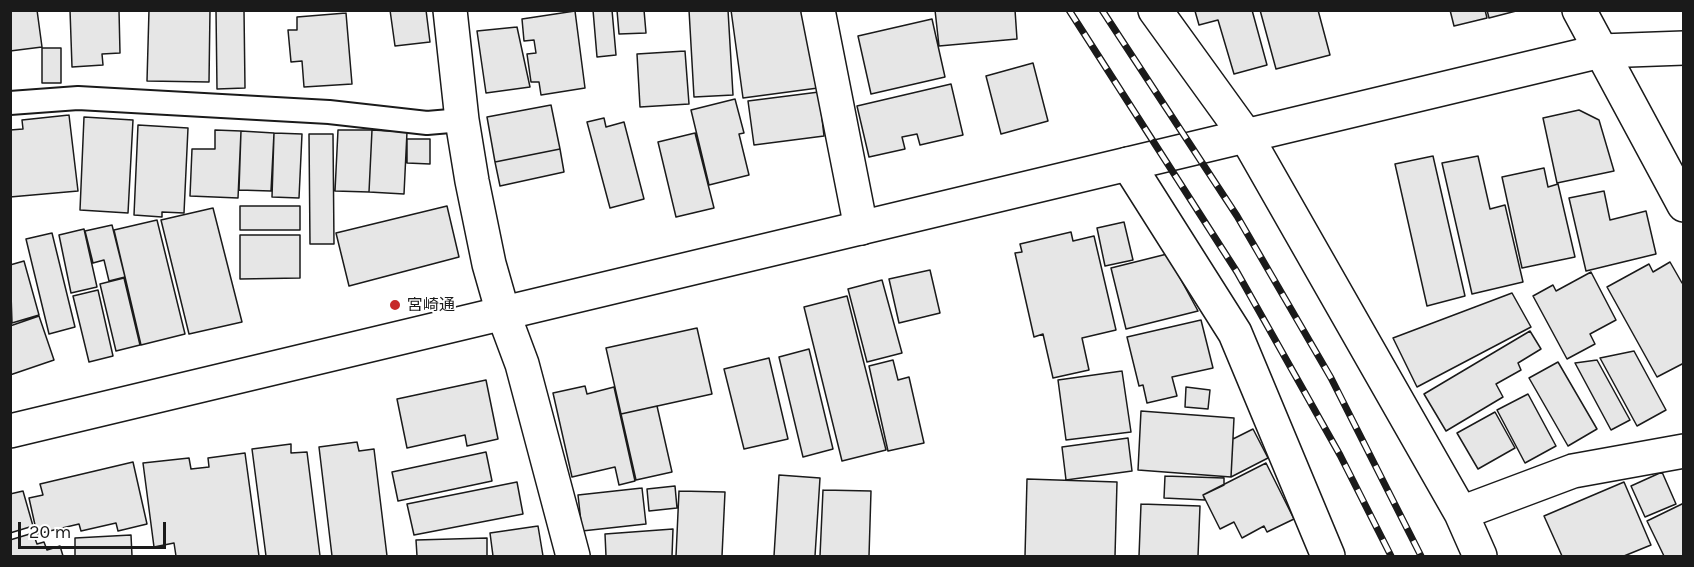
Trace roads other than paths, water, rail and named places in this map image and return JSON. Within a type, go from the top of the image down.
[{"type":"street","points":[[450,10],[462,120],[489,264],[503,313],[522,364],[573,556]]},
{"type":"street","points":[[818,10],[861,228]]},
{"type":"street","points":[[1155,10],[1246,136],[1461,513],[1480,556]]},
{"type":"street","points":[[1579,10],[1683,205]]},
{"type":"street","points":[[10,431],[1601,51],[1683,48]]},
{"type":"street","points":[[1128,164],[1235,333],[1328,556]]},
{"type":"street","points":[[1461,513],[1573,471],[1683,451]]},
{"type":"lane","points":[[10,103],[78,98],[329,112],[426,123],[462,120]]},
{"type":"railway","points":[[1069,10],[1237,272],[1340,455],[1391,556]]},
{"type":"railway","points":[[1102,10],[1237,216],[1331,378],[1421,556]]},
{"type":"place","name":"宮崎通","points":[[395,305]]}]
